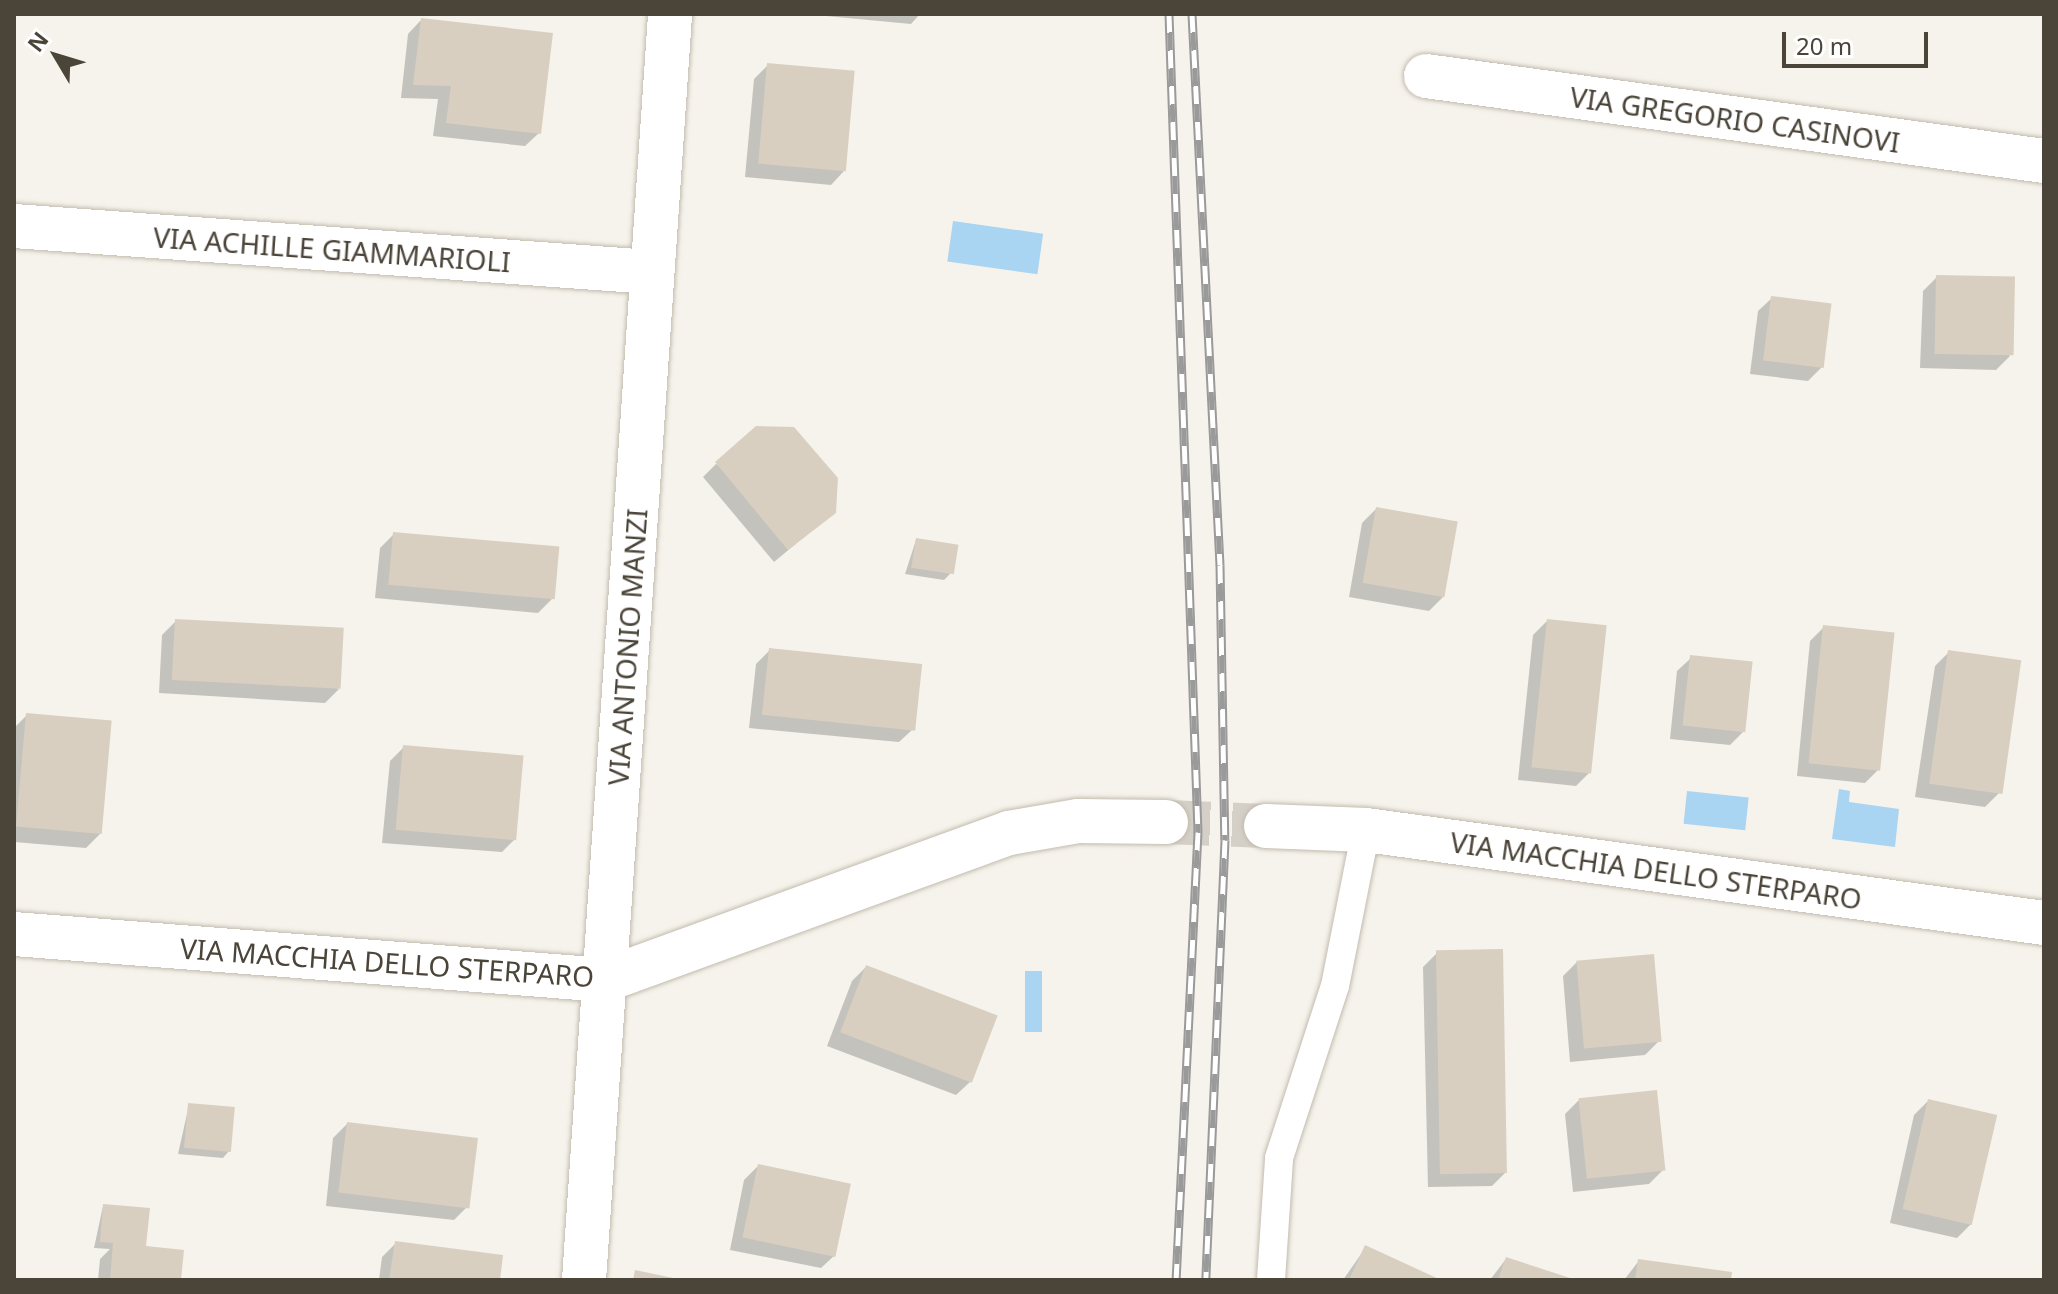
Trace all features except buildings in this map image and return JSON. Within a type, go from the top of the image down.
[{"type":"street","name":"VIA ANTONIO MANZI","points":[[584,1280],[670,14]]},
{"type":"street","name":"VIA GREGORIO CASINOVI","points":[[1426,76],[2044,161]]},
{"type":"street","name":"VIA ACHILLE GIAMMARIOLI","points":[[14,226],[651,272]]},
{"type":"street","name":"VIA MACCHIA DELLO STERPARO","points":[[14,934],[605,980],[996,837],[1078,821],[1166,822]]},
{"type":"street","name":"VIA MACCHIA DELLO STERPARO","points":[[1266,826],[1366,830],[2044,923]]},
{"type":"lane","points":[[1271,1280],[1279,1158],[1335,986],[1366,830]]},
{"type":"water","points":[[953,221],[1043,234],[1037,274],[947,262]]},
{"type":"water","points":[[1839,789],[1850,791],[1849,802],[1899,809],[1895,847],[1832,839]]},
{"type":"water","points":[[1687,791],[1749,797],[1745,830],[1684,824]]},
{"type":"water","points":[[1025,971],[1042,971],[1042,1032],[1025,1032]]},
{"type":"tunnel","points":[[1166,822],[1266,826]]},
{"type":"railway","points":[[1169,14],[1198,832],[1176,1280]]},
{"type":"railway","points":[[1192,14],[1220,565],[1225,840],[1206,1280]]}]
